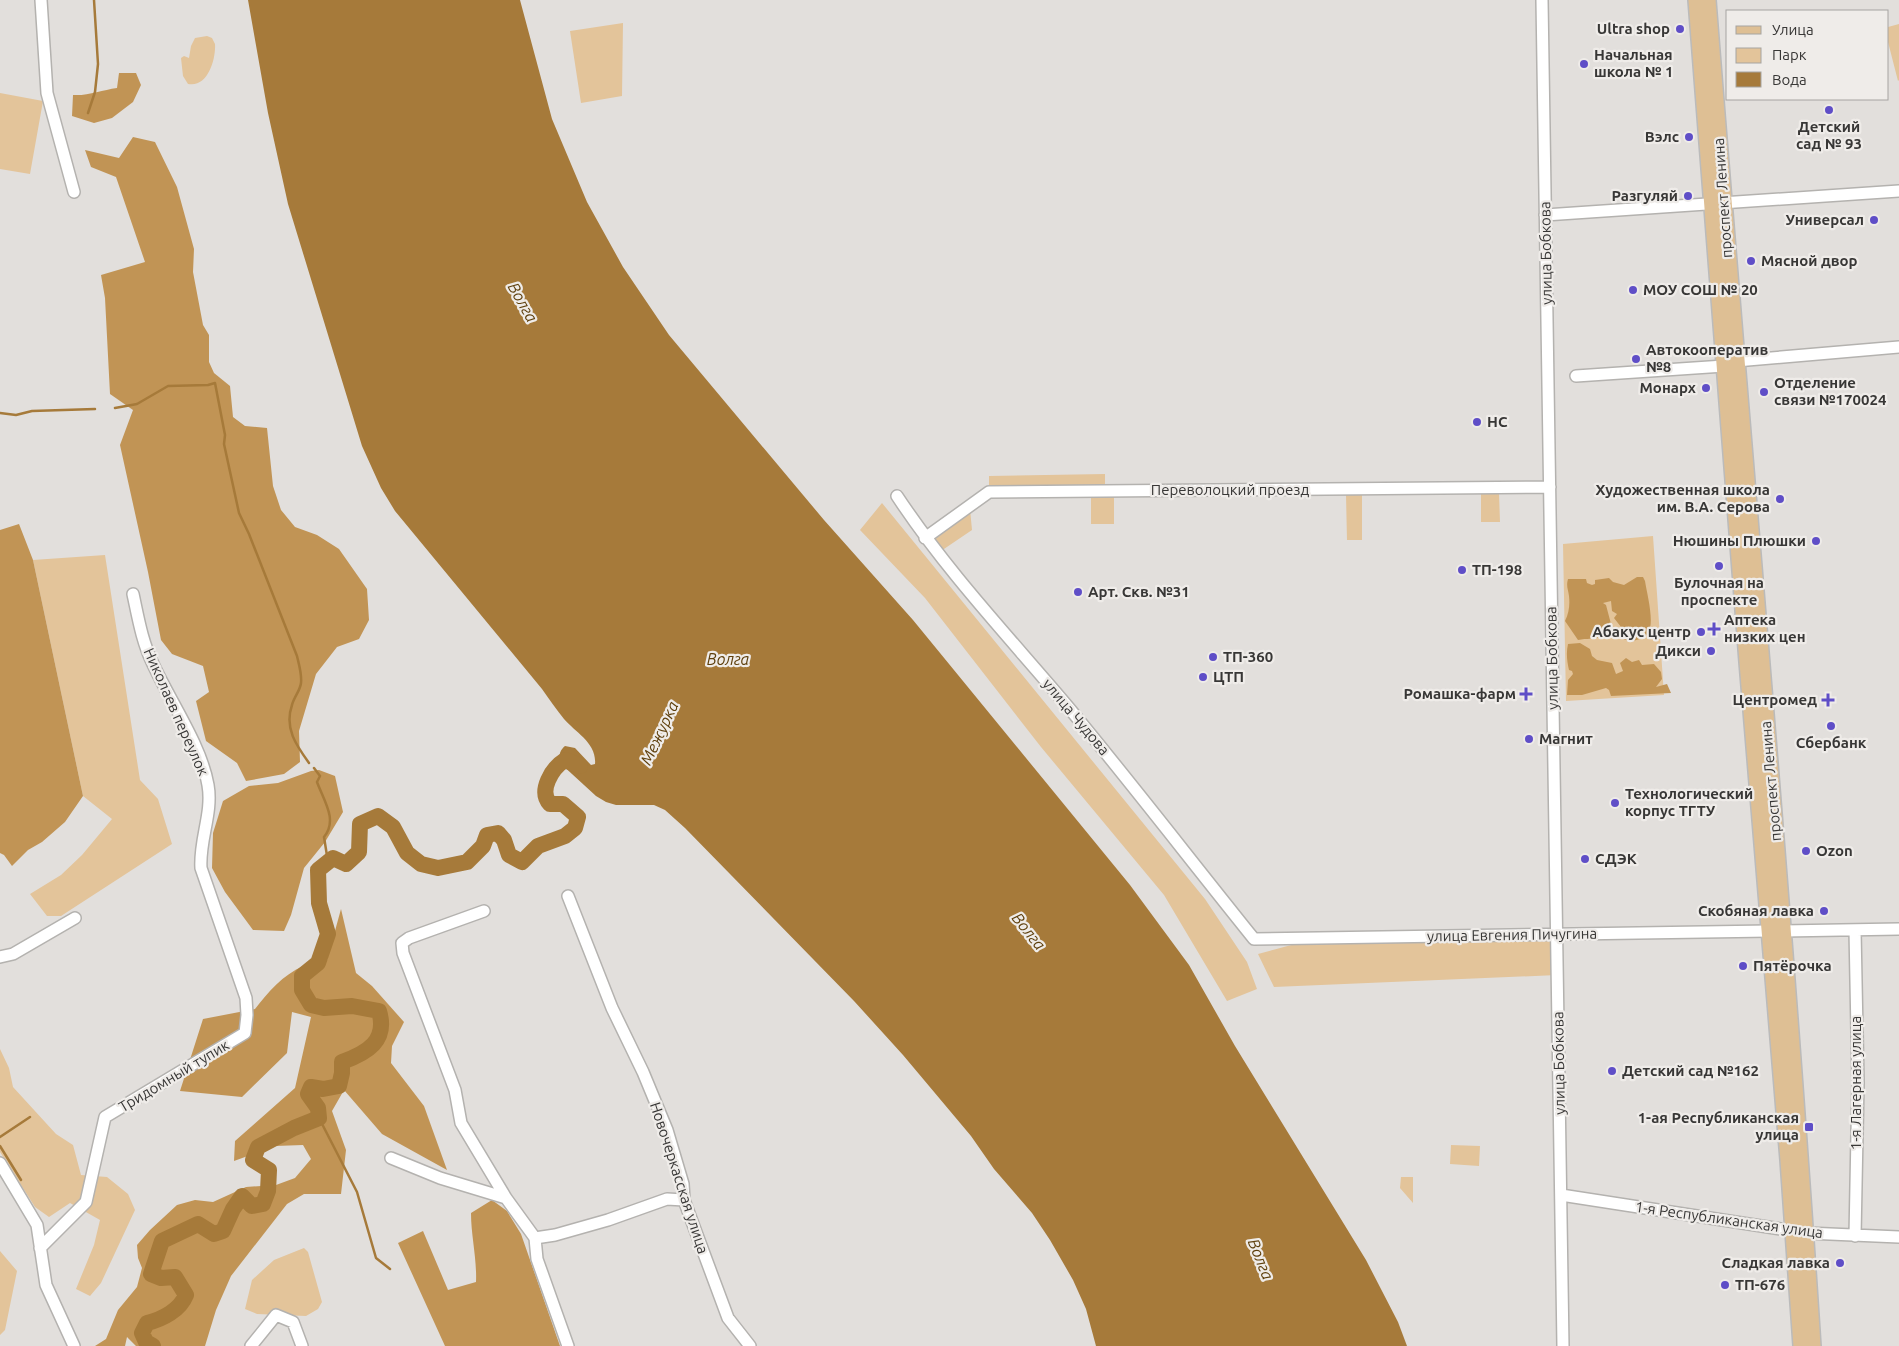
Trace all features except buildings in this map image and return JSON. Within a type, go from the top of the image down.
[{"type":"main road","name":"проспект Ленина","points":[[1696,0],[1718,204]]},
{"type":"main road","name":"проспект Ленина","points":[[1708,0],[1728,361],[1800,1232]]},
{"type":"main road","points":[[1800,1232],[1801,1346]]},
{"type":"main road","points":[[1800,1232],[1814,1346]]},
{"type":"street","points":[[41,0],[47,93],[74,192]]},
{"type":"street","name":"улица Бобкова","points":[[1542,0],[1563,1346]]},
{"type":"street","points":[[1546,215],[1899,191]]},
{"type":"street","points":[[1576,376],[1899,347]]},
{"type":"street","name":"Переволоцкий проезд","points":[[925,538],[989,492],[1550,487]]},
{"type":"street","name":"улица Чудова","points":[[897,496],[925,538],[991,619],[1109,757],[1254,939]]},
{"type":"street","name":"Николаев переулок","points":[[133,594],[140,627],[152,662],[189,734],[201,761],[208,785],[209,808],[200,853],[201,868],[246,998],[245,1033]]},
{"type":"street","name":"Новочеркасская улица","points":[[568,896],[612,1008],[643,1072],[666,1130],[683,1184],[684,1200],[728,1318],[750,1346]]},
{"type":"street","points":[[484,911],[409,938],[402,943],[403,953],[455,1090],[461,1123],[506,1198],[535,1238],[538,1259],[568,1346]]},
{"type":"street","points":[[0,957],[12,954],[75,918]]},
{"type":"street","name":"улица Евгения Пичугина","points":[[1254,939],[1774,928],[1899,929]]},
{"type":"street","name":"1-я Лагерная улица","points":[[1855,930],[1858,1083],[1856,1236]]},
{"type":"street","name":"Тридомный тупик","points":[[40,1248],[86,1202],[105,1117],[245,1033]]},
{"type":"street","points":[[391,1158],[440,1178],[506,1198]]},
{"type":"street","points":[[0,1163],[37,1224],[46,1284],[74,1346]]},
{"type":"street","name":"1-я Республиканская улица","points":[[1561,1195],[1800,1232],[1899,1237]]},
{"type":"street","points":[[535,1238],[608,1220],[667,1199],[684,1200]]},
{"type":"street","points":[[250,1346],[276,1315],[293,1322],[302,1346]]},
{"type":"green space","points":[[623,23],[622,96],[581,103],[570,31]]},
{"type":"green space","points":[[1899,24],[1898,81],[1889,46],[1889,27]]},
{"type":"green space","points":[[207,36],[212,38],[215,44],[212,64],[206,77],[201,82],[188,84],[183,76],[181,58],[184,56],[189,58],[191,46],[195,38]]},
{"type":"green space","points":[[0,93],[43,101],[30,174],[0,169]]},
{"type":"green space","points":[[1105,474],[1105,488],[989,489],[989,476]]},
{"type":"green space","points":[[1499,493],[1500,522],[1481,522],[1481,494]]},
{"type":"green space","points":[[1091,495],[1114,495],[1114,524],[1091,524]]},
{"type":"green space","points":[[1346,495],[1362,495],[1362,540],[1347,540]]},
{"type":"green space","points":[[882,503],[1205,899],[1247,962],[1257,989],[1227,1001],[1164,895],[1041,747],[925,598],[860,530]]},
{"type":"green space","points":[[970,509],[972,530],[941,551],[930,538]]},
{"type":"green space","points":[[1653,536],[1664,695],[1566,701],[1563,544]]},
{"type":"green space","points":[[105,555],[140,780],[158,799],[172,844],[61,916],[47,916],[30,894],[61,875],[82,855],[112,819],[83,796],[33,560]]},
{"type":"green space","points":[[1557,935],[1557,975],[1274,987],[1258,954],[1317,938]]},
{"type":"green space","points":[[0,1049],[9,1068],[13,1087],[56,1134],[73,1145],[81,1175],[107,1177],[128,1194],[135,1210],[101,1283],[90,1296],[76,1289],[94,1245],[100,1220],[70,1203],[49,1217],[35,1207],[0,1152]]},
{"type":"green space","points":[[1451,1145],[1480,1146],[1479,1166],[1450,1164]]},
{"type":"green space","points":[[1401,1177],[1413,1177],[1413,1203],[1400,1188]]},
{"type":"green space","points":[[304,1248],[308,1252],[322,1302],[318,1309],[306,1316],[257,1314],[245,1309],[252,1280],[274,1260]]},
{"type":"green space","points":[[0,1251],[17,1271],[5,1330],[0,1335]]},
{"type":"shaded area","points":[[119,73],[136,73],[141,85],[133,102],[112,118],[94,123],[72,116],[73,95],[90,94],[117,88]]},
{"type":"shaded area","points":[[133,137],[155,142],[177,187],[194,249],[193,272],[203,325],[209,335],[209,362],[214,373],[230,386],[233,417],[245,426],[267,428],[273,486],[281,510],[295,527],[317,535],[339,549],[367,589],[369,620],[359,639],[337,647],[316,674],[299,731],[300,762],[284,774],[246,781],[237,763],[206,741],[196,701],[209,692],[203,666],[172,654],[161,640],[120,445],[133,410],[110,394],[105,298],[101,275],[145,262],[116,177],[91,167],[85,150],[119,158]]},
{"type":"shaded area","points":[[19,524],[33,560],[83,796],[65,822],[42,842],[28,850],[12,866],[4,855],[0,853],[0,530]]},
{"type":"shaded area","points":[[1637,577],[1643,577],[1645,581],[1649,601],[1651,622],[1648,633],[1640,639],[1630,642],[1620,637],[1618,631],[1621,627],[1614,618],[1617,614],[1612,611],[1611,601],[1603,603],[1606,605],[1611,624],[1609,627],[1603,627],[1602,636],[1578,640],[1565,621],[1569,606],[1568,579],[1586,579],[1587,583],[1592,585],[1595,584],[1595,580],[1609,578],[1613,582],[1624,585]]},
{"type":"shaded area","points":[[1580,643],[1590,649],[1592,656],[1597,660],[1612,663],[1616,674],[1623,671],[1620,663],[1626,658],[1632,662],[1639,660],[1642,665],[1654,664],[1661,672],[1662,679],[1656,687],[1667,684],[1671,693],[1611,696],[1606,688],[1582,695],[1567,695],[1568,680],[1573,674],[1569,670],[1568,644]]},
{"type":"shaded area","points":[[319,770],[335,776],[343,812],[325,842],[304,868],[291,915],[284,931],[253,930],[225,892],[212,868],[213,833],[223,801],[249,786],[278,783]]},
{"type":"shaded area","points":[[341,909],[356,973],[372,986],[404,1022],[392,1046],[391,1063],[424,1106],[447,1170],[382,1134],[344,1090],[332,1111],[346,1150],[341,1194],[304,1194],[287,1204],[231,1276],[216,1310],[205,1346],[136,1346],[127,1337],[125,1346],[95,1346],[106,1339],[118,1310],[137,1287],[142,1268],[138,1258],[137,1245],[177,1205],[195,1200],[213,1202],[246,1187],[276,1185],[295,1178],[311,1159],[303,1145],[275,1146],[234,1161],[235,1141],[295,1088],[311,1017],[292,1012],[287,1053],[242,1097],[180,1091],[203,1019],[255,1009],[271,990],[289,974],[303,966],[327,960]]},
{"type":"shaded area","points":[[492,1200],[507,1211],[521,1234],[560,1346],[445,1346],[398,1243],[423,1231],[448,1290],[476,1282],[471,1213]]},
{"type":"water","name":"Волга","points":[[248,0],[520,0],[552,119],[587,202],[623,267],[669,335],[824,520],[913,620],[1130,885],[1189,965],[1235,1046],[1366,1260],[1398,1322],[1407,1346],[1096,1346],[1086,1309],[1073,1280],[1032,1213],[994,1169],[971,1136],[903,1055],[854,1001],[685,828],[665,810],[654,805],[616,805],[606,802],[596,796],[560,763],[560,754],[565,746],[575,748],[591,765],[595,764],[595,757],[589,744],[564,719],[542,689],[395,511],[381,488],[362,446],[288,204],[268,113]]},
{"type":"waterway","points":[[88,113],[95,92],[98,64],[94,0]]},
{"type":"waterway","points":[[115,408],[137,404],[168,386],[208,385],[215,383],[225,435],[224,444],[239,513],[297,656],[301,683],[292,705],[289,721],[296,743],[309,763]]},
{"type":"waterway","points":[[0,413],[16,415],[32,411],[95,409]]},
{"type":"waterway","name":"Межурка","points":[[153,1346],[146,1342],[142,1333],[147,1323],[170,1313],[180,1305],[186,1295],[175,1277],[161,1278],[151,1274],[162,1241],[198,1224],[214,1234],[223,1231],[233,1209],[242,1196],[252,1206],[263,1204],[268,1191],[269,1170],[253,1160],[258,1147],[294,1128],[319,1118],[318,1108],[308,1094],[311,1087],[323,1089],[339,1086],[342,1062],[367,1050],[378,1038],[381,1030],[379,1011],[352,1006],[324,1008],[311,1005],[302,990],[302,976],[318,963],[328,934],[319,903],[318,870],[333,858],[346,864],[359,852],[360,824],[378,816],[393,827],[407,853],[421,864],[438,868],[467,862],[483,846],[487,835],[498,833],[504,840],[509,855],[522,862],[538,846],[565,836],[575,828],[578,817],[563,804],[550,804],[545,793],[551,774],[565,760],[580,766]]},
{"type":"waterway","points":[[314,768],[320,776],[317,782],[330,817],[328,831],[324,837],[328,862]]},
{"type":"waterway","points":[[0,1137],[30,1117]]},
{"type":"waterway","points":[[319,1118],[357,1192],[376,1258],[390,1269]]},
{"type":"waterway","points":[[0,1146],[21,1180]]},
{"type":"place","name":"Ultra shop","points":[[1680,29]]},
{"type":"place","name":"Начальная школа № 1","points":[[1584,64]]},
{"type":"place","name":"Детский сад № 93","points":[[1829,110]]},
{"type":"place","name":"Вэлс","points":[[1689,137]]},
{"type":"place","name":"Разгуляй","points":[[1688,196]]},
{"type":"place","name":"Универсал","points":[[1874,220]]},
{"type":"place","name":"Мясной двор","points":[[1751,261]]},
{"type":"place","name":"МОУ СОШ № 20","points":[[1633,290]]},
{"type":"place","name":"Автокооператив №8","points":[[1636,359]]},
{"type":"place","name":"Монарх","points":[[1706,388]]},
{"type":"place","name":"Отделение связи №170024","points":[[1764,392]]},
{"type":"place","name":"НС","points":[[1477,422]]},
{"type":"place","name":"Художественная школа им. В.А. Серова","points":[[1780,499]]},
{"type":"place","name":"Нюшины Плюшки","points":[[1816,541]]},
{"type":"place","name":"Булочная на проспекте","points":[[1719,566]]},
{"type":"place","name":"ТП-198","points":[[1462,570]]},
{"type":"place","name":"Арт. Скв. №31","points":[[1078,592]]},
{"type":"place","name":"Аптека низких цен","points":[[1714,629]]},
{"type":"place","name":"Абакус центр","points":[[1701,632]]},
{"type":"place","name":"Дикси","points":[[1711,651]]},
{"type":"place","name":"ТП-360","points":[[1213,657]]},
{"type":"place","name":"ЦТП","points":[[1203,677]]},
{"type":"place","name":"Ромашка-фарм","points":[[1526,694]]},
{"type":"place","name":"Центромед","points":[[1828,700]]},
{"type":"place","name":"Сбербанк","points":[[1831,726]]},
{"type":"place","name":"Магнит","points":[[1529,739]]},
{"type":"place","name":"Технологический корпус ТГТУ","points":[[1615,803]]},
{"type":"place","name":"Ozon","points":[[1806,851]]},
{"type":"place","name":"СДЭК","points":[[1585,859]]},
{"type":"place","name":"Скобяная лавка","points":[[1824,911]]},
{"type":"place","name":"Пятёрочка","points":[[1743,966]]},
{"type":"place","name":"Детский сад №162","points":[[1612,1071]]},
{"type":"place","name":"1-ая Республиканская улица","points":[[1809,1127]]},
{"type":"place","name":"Сладкая лавка","points":[[1840,1263]]},
{"type":"place","name":"ТП-676","points":[[1725,1285]]}]
